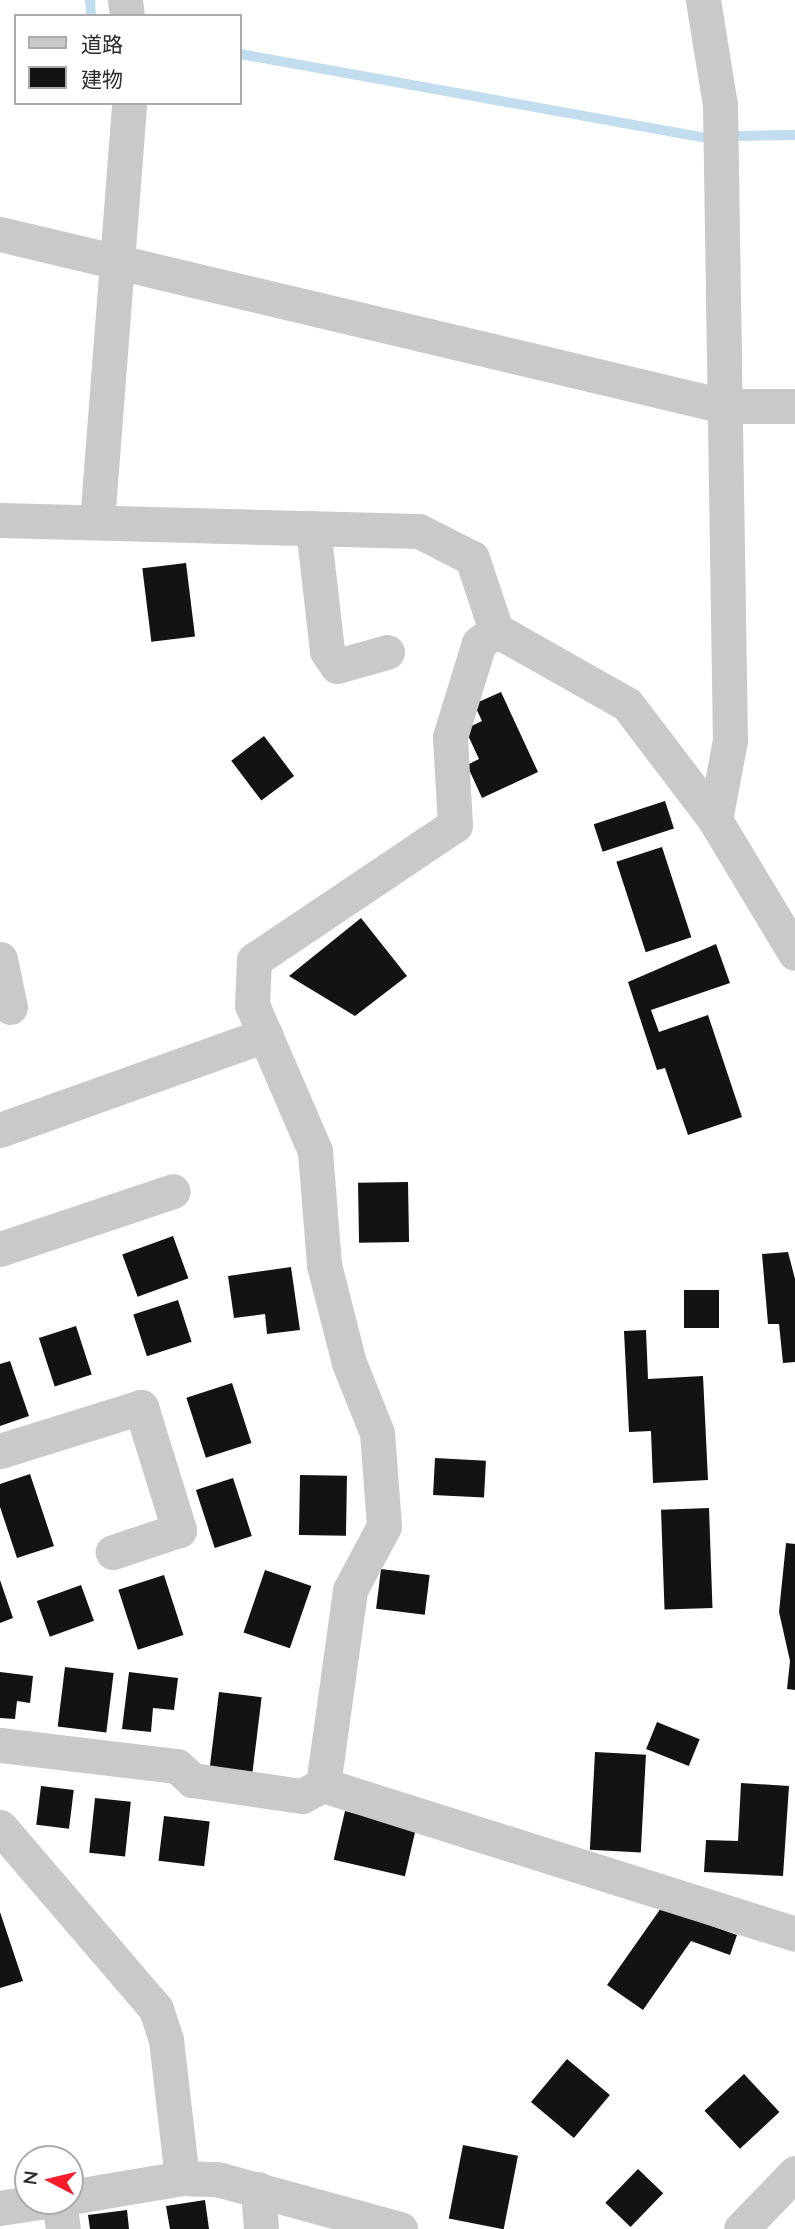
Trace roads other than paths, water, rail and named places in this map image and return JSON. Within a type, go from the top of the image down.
[{"type":"street","points":[[703,0],[720,106],[730,740],[715,820]]},
{"type":"street","points":[[97,522],[129,105]]},
{"type":"street","points":[[0,234],[117,264],[724,406],[795,406]]},
{"type":"street","points":[[0,520],[419,531],[472,558],[496,630],[627,704],[715,820],[795,953]]},
{"type":"street","points":[[313,528],[327,651],[337,666],[387,652]]},
{"type":"street","points":[[323,1785],[350,1590],[384,1526],[377,1433],[349,1363],[324,1265],[315,1151],[252,1004],[254,960],[455,825],[450,737],[479,643],[496,630]]},
{"type":"street","points":[[0,959],[10,1007]]},
{"type":"street","points":[[0,1130],[265,1035]]},
{"type":"street","points":[[0,1250],[173,1191]]},
{"type":"street","points":[[0,1451],[141,1407],[179,1530],[113,1552]]},
{"type":"street","points":[[0,1745],[177,1766],[192,1780],[302,1796],[323,1785],[795,1934]]},
{"type":"street","points":[[0,1827],[156,2009],[166,2040],[182,2178]]},
{"type":"street","points":[[741,2229],[795,2173]]},
{"type":"street","points":[[84,2195],[182,2178],[217,2179],[400,2229]]},
{"type":"street","points":[[258,2189],[261,2229]]},
{"type":"waterway","points":[[90,0],[91,14]]},
{"type":"waterway","points":[[242,54],[702,137]]},
{"type":"waterway","points":[[740,136],[795,135]]}]
